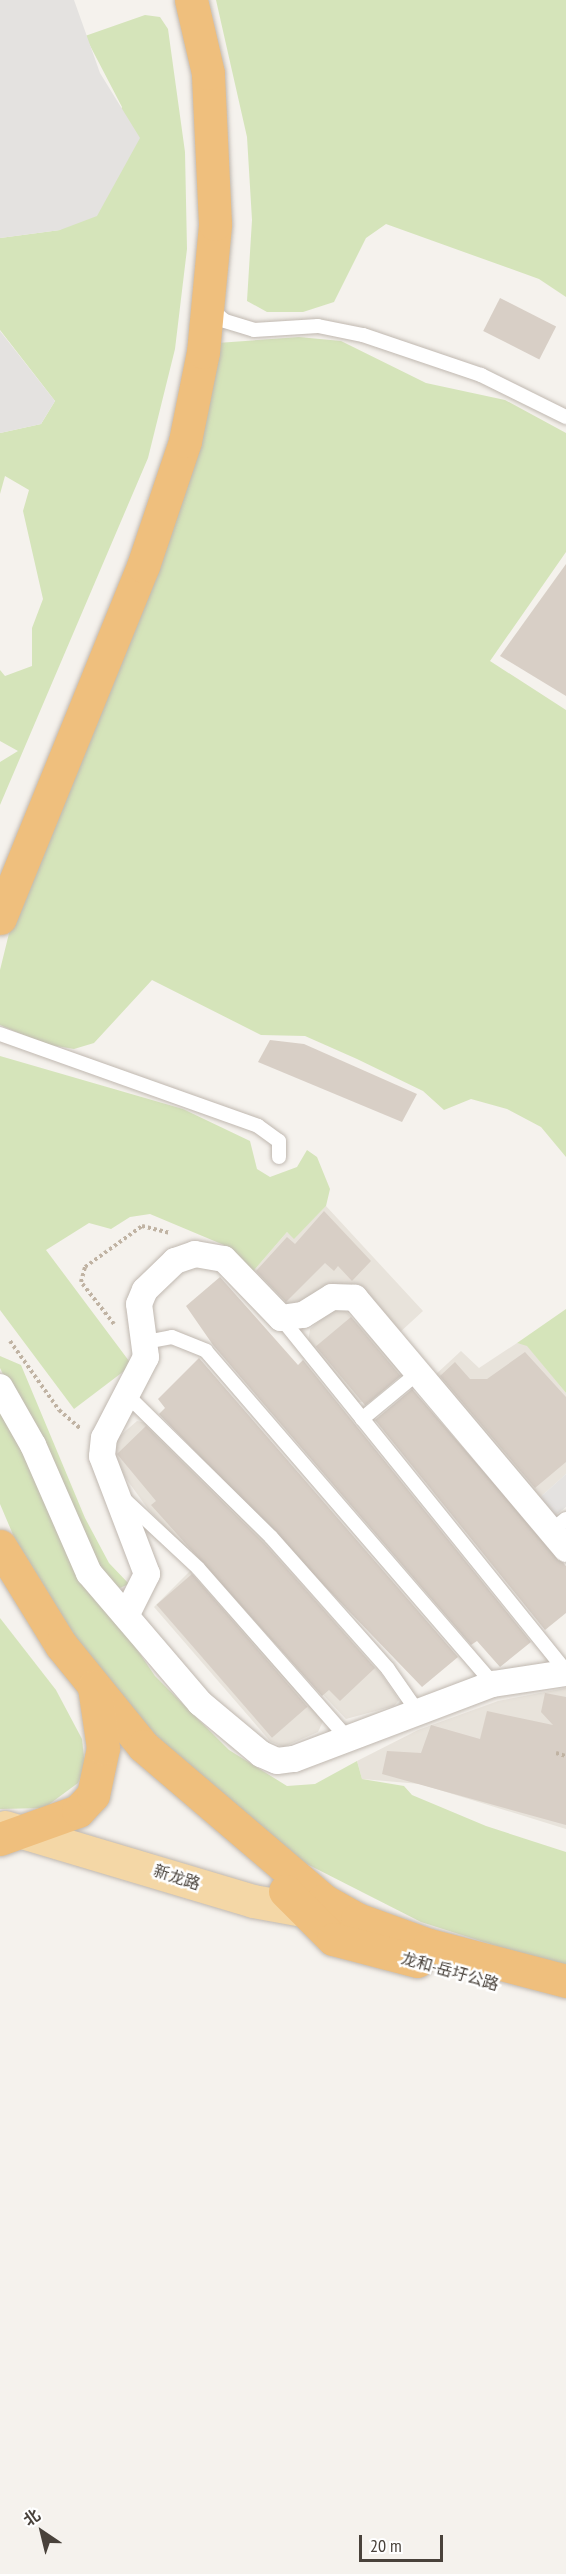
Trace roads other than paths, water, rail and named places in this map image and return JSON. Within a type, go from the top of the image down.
[{"type":"highway","points":[[0,869],[159,474],[202,303],[199,142],[174,0]]},
{"type":"highway","points":[[0,918],[161,515],[185,441],[202,303],[215,224],[213,130],[208,74],[190,0]]},
{"type":"highway","points":[[0,1546],[34,1605],[96,1700],[171,1797],[275,1880],[303,1910],[345,1929]]},
{"type":"highway","points":[[0,1584],[44,1653],[206,1804],[323,1900],[345,1929]]},
{"type":"highway","points":[[5,1835],[78,1811],[93,1796],[103,1748],[96,1700]]},
{"type":"highway","name":"龙和-岳圩公路","points":[[345,1929],[429,1945],[566,1981]]},
{"type":"highway","name":"龙和-岳圩公路","points":[[345,1929],[566,2005]]},
{"type":"main road","name":"新龙路","points":[[5,1835],[254,1901],[303,1910]]},
{"type":"main road","name":"新龙路","points":[[5,1835],[222,1914],[345,1929]]},
{"type":"street","points":[[126,1616],[147,1575],[119,1495],[102,1456],[104,1438],[146,1357],[139,1304],[156,1277],[195,1254],[224,1258],[281,1318],[303,1315],[332,1297],[354,1298],[561,1533]]},
{"type":"street","points":[[0,1387],[33,1445],[76,1551],[126,1616],[200,1703],[261,1754],[277,1761],[294,1759],[494,1684],[566,1672]]},
{"type":"lane","points":[[202,303],[225,321],[254,330],[318,326],[363,335],[481,375],[566,417]]},
{"type":"lane","points":[[0,1034],[258,1126],[279,1141],[279,1157]]},
{"type":"lane","points":[[281,1318],[566,1672]]},
{"type":"lane","points":[[143,1332],[172,1337],[206,1351],[494,1684]]},
{"type":"lane","points":[[362,1419],[419,1372]]},
{"type":"lane","points":[[127,1395],[271,1537],[388,1669],[418,1712]]},
{"type":"lane","points":[[119,1495],[198,1568],[349,1740]]}]
